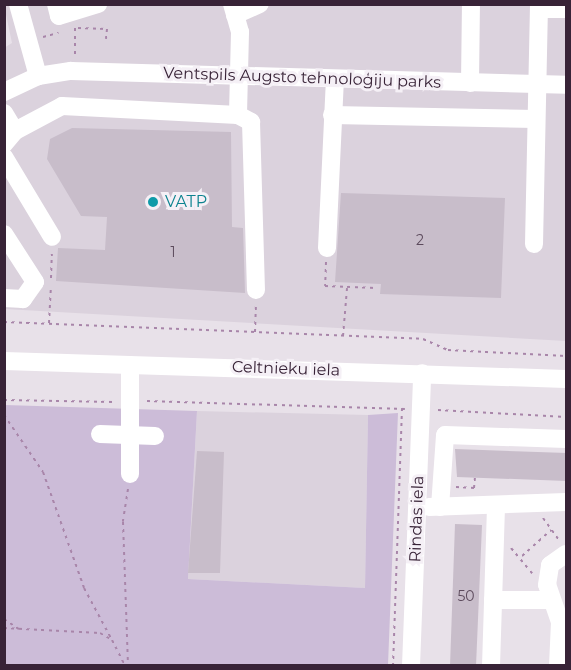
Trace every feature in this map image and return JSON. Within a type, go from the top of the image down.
[{"type":"street","points":[[18,4],[38,76]]},
{"type":"street","points":[[56,4],[59,16],[98,4]]},
{"type":"street","points":[[238,115],[240,76],[234,10],[260,4]]},
{"type":"street","points":[[470,83],[471,4]]},
{"type":"street","points":[[534,244],[539,7],[567,9]]},
{"type":"street","name":"Ventspils Augsto tehnoloģiju parks","points":[[4,92],[38,76],[71,71],[567,86]]},
{"type":"street","points":[[327,248],[335,80]]},
{"type":"street","points":[[4,113],[10,137],[62,106],[238,115],[251,122],[256,290]]},
{"type":"street","points":[[332,115],[536,119]]},
{"type":"street","points":[[4,157],[52,237]]},
{"type":"street","points":[[4,234],[35,282],[23,299],[4,298]]},
{"type":"street","name":"Celtnieku iela","points":[[4,361],[567,379]]},
{"type":"street","points":[[130,364],[130,474]]},
{"type":"street","name":"Rindas iela","points":[[411,666],[422,373]]},
{"type":"street","points":[[100,434],[155,436]]},
{"type":"street","points":[[440,507],[445,435],[567,439]]},
{"type":"street","points":[[417,507],[496,508],[511,501],[567,502]]},
{"type":"street","points":[[491,666],[496,508]]},
{"type":"street","points":[[558,666],[560,622],[547,601],[550,565],[564,549]]},
{"type":"street","points":[[493,600],[547,601]]},
{"type":"path","points":[[40,38],[75,28],[106,29],[106,39]]},
{"type":"path","points":[[75,28],[75,60]]},
{"type":"path","points":[[327,248],[325,286],[376,288]]},
{"type":"path","points":[[343,336],[347,287]]},
{"type":"path","points":[[255,332],[256,290]]},
{"type":"path","points":[[4,322],[423,339],[447,350],[567,356]]},
{"type":"path","points":[[4,400],[402,408],[567,417]]},
{"type":"path","points":[[393,666],[402,408]]},
{"type":"path","points":[[4,415],[43,472],[84,588],[127,666]]},
{"type":"path","points":[[127,666],[123,522],[130,474]]},
{"type":"path","points":[[531,501],[564,549]]},
{"type":"path","points":[[522,556],[551,530]]},
{"type":"path","points":[[495,544],[522,556],[547,601]]},
{"type":"path","points":[[4,619],[20,629]]},
{"type":"path","points":[[4,628],[100,633],[112,640]]},
{"type":"shaded area","points":[[4,5],[566,5],[566,341],[5,309],[4,48],[12,43]]},
{"type":"shaded area","points":[[5,405],[197,411],[188,579],[365,588],[368,415],[398,413],[388,665],[5,666]]},
{"type":"shaded area","points":[[197,411],[368,415],[365,588],[188,579]]},
{"type":"building","name":"VATP","points":[[72,128],[231,132],[232,227],[243,228],[245,293],[56,281],[58,248],[105,250],[107,217],[81,216],[47,159],[50,139]]},
{"type":"building","points":[[341,193],[505,198],[501,298],[380,294],[381,284],[335,282]]},
{"type":"building","points":[[455,449],[567,453],[567,481],[457,477]]},
{"type":"building","points":[[197,451],[224,452],[220,573],[188,573]]},
{"type":"building","points":[[455,524],[482,525],[476,666],[450,666]]},
{"type":"place","name":"VATP","points":[[153,202]]}]
